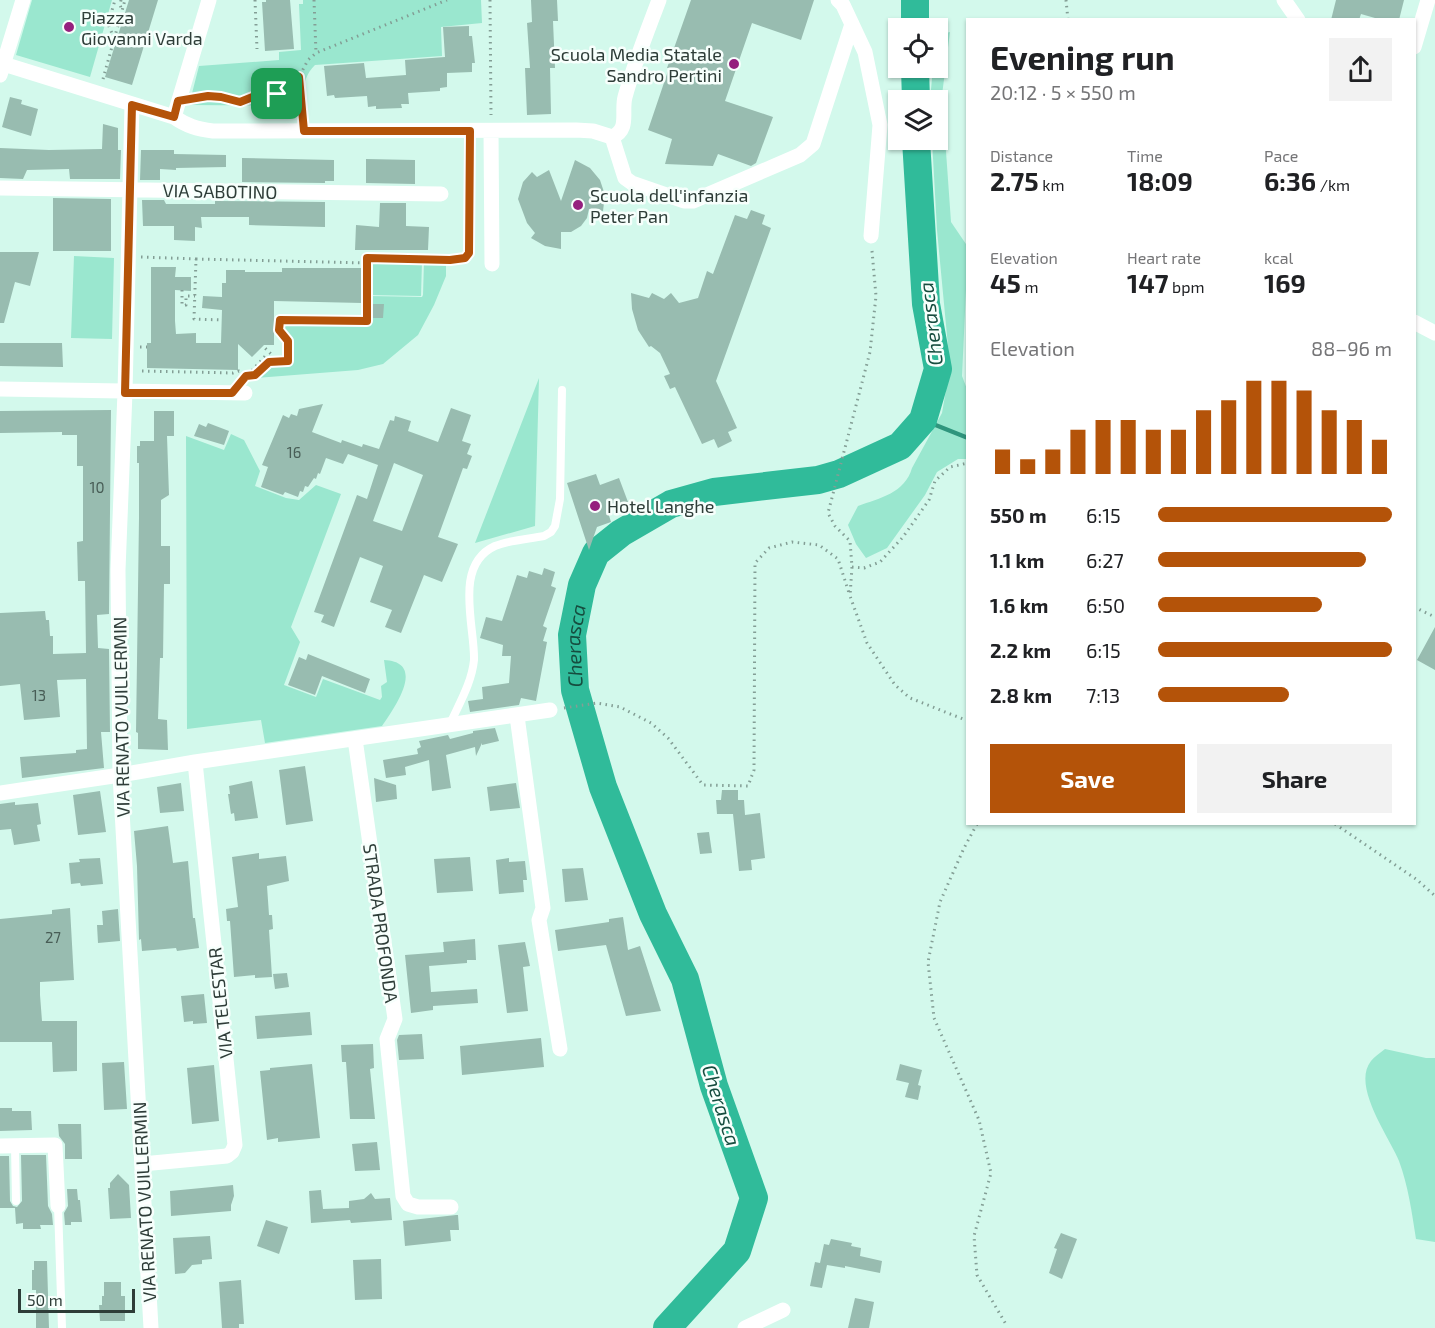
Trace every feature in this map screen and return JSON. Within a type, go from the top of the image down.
[{"type":"street","points":[[23,0],[1,67],[174,117],[186,125],[213,131],[594,131],[612,137],[620,134],[623,128],[624,99],[659,0]]},
{"type":"street","points":[[174,117],[209,0]]},
{"type":"street","points":[[838,0],[865,51],[880,125],[871,236]]},
{"type":"street","points":[[1284,0],[1297,18]]},
{"type":"street","points":[[1416,40],[1428,0]]},
{"type":"street","points":[[612,137],[625,178],[632,183],[684,201],[693,201],[800,155],[813,144],[852,24]]},
{"type":"street","name":"VIA RENATO VUILLERMIN","points":[[132,105],[118,570],[120,775],[151,1328]]},
{"type":"street","points":[[491,131],[492,264]]},
{"type":"street","name":"VIA SABOTINO","points":[[0,188],[441,194]]},
{"type":"street","points":[[1416,323],[1435,333]]},
{"type":"street","points":[[0,389],[125,393],[238,393]]},
{"type":"street","points":[[0,793],[550,710]]},
{"type":"street","points":[[517,716],[543,908],[539,920],[560,1049]]},
{"type":"street","name":"STRADA PROFONDA","points":[[355,739],[395,1019],[387,1039],[403,1196],[408,1204],[418,1207],[451,1207]]},
{"type":"street","name":"VIA TELESTAR","points":[[141,1164],[227,1156],[235,1145],[195,762]]},
{"type":"street","points":[[7,1146],[56,1145],[58,1206]]},
{"type":"street","points":[[746,1328],[783,1310]]},
{"type":"lane","points":[[449,725],[467,686],[474,662],[469,594],[477,561],[487,551],[497,546],[544,536],[555,526],[560,498],[562,390]]},
{"type":"lane","points":[[7,1146],[16,1201]]},
{"type":"lane","points":[[58,1206],[62,1328]]},
{"type":"path","points":[[114,38],[108,24],[115,0]]},
{"type":"path","points":[[98,95],[122,11],[123,0]]},
{"type":"path","points":[[255,0],[257,49]]},
{"type":"path","points":[[314,0],[316,53]]},
{"type":"path","points":[[178,101],[208,96],[240,102],[255,96],[277,94],[299,77],[308,60],[316,53],[447,0]]},
{"type":"path","points":[[490,0],[491,131]]},
{"type":"path","points":[[1066,0],[1068,18]]},
{"type":"path","points":[[299,77],[304,131]]},
{"type":"path","points":[[269,362],[288,361],[288,341],[279,330],[280,320],[367,321],[367,258],[450,260],[465,258],[469,253],[470,131]]},
{"type":"path","points":[[850,596],[852,567],[850,541],[835,526],[828,513],[870,352],[876,296],[871,236]]},
{"type":"path","points":[[128,257],[367,262]]},
{"type":"path","points":[[196,259],[194,319],[222,320]]},
{"type":"path","points":[[182,290],[182,306],[186,305],[186,296],[195,296]]},
{"type":"path","points":[[142,336],[142,356]]},
{"type":"path","points":[[142,364],[142,372],[233,373],[239,371],[246,376],[255,375],[272,356],[263,346]]},
{"type":"path","points":[[142,347],[147,347]]},
{"type":"path","points":[[238,393],[246,376],[268,353]]},
{"type":"path","points":[[852,567],[864,568],[880,562],[903,537],[914,518],[929,500],[935,481],[950,467],[966,464]]},
{"type":"path","points":[[550,710],[597,703],[620,706],[651,723],[668,738],[703,785],[748,786],[754,770],[755,563],[769,548],[792,542],[819,545],[838,559],[867,643],[895,685],[910,698],[966,720]]},
{"type":"path","points":[[1416,609],[1435,617]]},
{"type":"path","points":[[976,825],[940,902],[928,962],[934,1018],[979,1120],[990,1173],[974,1236],[976,1275],[1007,1326]]},
{"type":"path","points":[[1336,825],[1416,879],[1435,896]]},
{"type":"green space","name":"Piazza Giovanni Varda","points":[[32,0],[112,0],[90,77],[16,55]]},
{"type":"green space","points":[[303,0],[481,0],[482,23],[441,27],[442,56],[315,65],[306,79],[305,106],[189,105],[199,66],[279,60],[279,52],[301,50],[299,4],[303,4]]},
{"type":"green space","points":[[932,78],[944,78],[943,90],[931,90]]},
{"type":"green space","points":[[933,150],[946,150],[951,222],[966,244],[962,376],[966,386],[966,459],[958,459],[937,472],[925,495],[887,548],[866,558],[856,544],[848,525],[858,506],[891,493],[904,483],[942,413],[950,367],[937,230]]},
{"type":"green space","points":[[74,256],[114,258],[112,339],[71,338]]},
{"type":"green space","points":[[371,260],[422,261],[421,296],[370,295]]},
{"type":"green space","points":[[424,261],[446,262],[446,276],[418,335],[383,364],[358,370],[256,378],[269,365],[291,363],[292,340],[282,331],[283,323],[370,324],[370,296],[422,297]]},
{"type":"green space","points":[[539,378],[535,526],[475,543]]},
{"type":"green space","points":[[231,434],[244,440],[260,471],[255,486],[286,498],[299,500],[316,485],[341,494],[291,627],[300,642],[284,685],[316,697],[323,679],[380,700],[381,686],[387,682],[384,660],[397,663],[404,668],[406,677],[404,687],[382,726],[265,743],[261,720],[187,729],[186,436],[224,450]]},
{"type":"green space","points":[[1385,1049],[1435,1058],[1435,1242],[1416,1239],[1399,1161],[1369,1098],[1366,1072],[1372,1060]]},
{"type":"building","points":[[129,0],[158,0],[132,85],[105,77]]},
{"type":"building","points":[[290,0],[294,49],[265,51],[262,2]]},
{"type":"building","points":[[531,0],[557,0],[558,21],[553,21],[555,68],[550,68],[551,114],[527,115],[525,68],[530,68],[527,23],[532,22]]},
{"type":"building","points":[[691,0],[814,0],[801,40],[752,23],[725,101],[773,117],[756,163],[751,166],[718,154],[713,166],[665,164],[672,139],[648,130]]},
{"type":"building","points":[[1336,0],[1404,0],[1400,18],[1375,18],[1361,14],[1360,18],[1332,18]]},
{"type":"building","points":[[469,26],[475,63],[472,63],[472,72],[447,73],[447,87],[440,88],[440,91],[408,93],[409,104],[401,104],[402,108],[368,107],[367,96],[335,98],[334,95],[327,96],[324,66],[364,63],[366,78],[406,75],[405,60],[445,57],[443,27]]},
{"type":"building","points":[[10,97],[22,100],[21,104],[38,109],[31,136],[2,127]]},
{"type":"building","points":[[103,124],[118,128],[118,150],[121,150],[120,179],[70,179],[69,169],[27,170],[23,179],[0,178],[0,148],[102,149]]},
{"type":"building","points":[[141,150],[174,150],[174,154],[226,155],[226,167],[160,169],[160,180],[140,180]]},
{"type":"building","points":[[242,158],[334,160],[334,181],[325,181],[325,183],[242,182]]},
{"type":"building","points":[[366,159],[415,160],[415,184],[366,183]]},
{"type":"building","points":[[575,160],[590,168],[600,180],[605,195],[603,211],[589,209],[587,218],[581,226],[571,232],[561,232],[561,249],[545,246],[531,238],[535,233],[527,223],[518,199],[523,182],[532,172],[537,177],[549,170],[561,201]]},
{"type":"building","points":[[53,198],[111,199],[111,251],[53,251]]},
{"type":"building","points":[[142,200],[164,200],[166,204],[215,204],[215,201],[325,202],[325,227],[249,225],[249,217],[201,217],[202,228],[195,227],[195,241],[174,240],[174,226],[143,226]]},
{"type":"building","points":[[380,203],[406,203],[406,226],[429,227],[428,250],[355,250],[356,225],[379,227]]},
{"type":"building","points":[[751,210],[765,215],[762,224],[771,228],[716,381],[737,428],[728,432],[732,441],[718,448],[714,439],[702,444],[675,387],[670,389],[664,376],[670,374],[660,353],[651,346],[649,347],[638,330],[632,309],[631,293],[649,298],[652,293],[664,299],[671,293],[679,303],[698,298],[707,271],[713,274],[735,215],[747,219]]},
{"type":"building","points":[[0,252],[39,252],[30,286],[15,282],[4,323],[0,323]]},
{"type":"building","points":[[151,267],[176,267],[175,277],[191,277],[191,291],[175,290],[175,321],[176,334],[196,333],[196,343],[221,343],[222,310],[202,308],[203,296],[222,297],[222,283],[226,283],[226,270],[282,272],[282,268],[363,268],[362,303],[274,301],[274,345],[264,345],[252,357],[238,344],[238,370],[147,368],[147,343],[151,343]]},
{"type":"building","points":[[371,304],[384,304],[383,318],[371,318]]},
{"type":"building","points":[[0,343],[62,343],[63,367],[0,366]]},
{"type":"building","points":[[323,404],[312,432],[341,443],[342,440],[362,447],[363,444],[379,449],[390,420],[394,421],[395,416],[411,421],[408,431],[438,442],[451,408],[471,415],[462,441],[471,444],[467,454],[472,456],[467,469],[463,468],[438,537],[458,544],[442,582],[424,575],[401,633],[385,627],[392,610],[370,602],[383,566],[360,557],[334,627],[321,622],[324,615],[314,612],[357,495],[367,499],[378,465],[348,454],[343,464],[326,458],[320,474],[318,473],[316,479],[314,478],[308,487],[305,486],[303,492],[300,491],[298,497],[285,492],[283,495],[261,487],[268,467],[262,465],[283,415],[289,418],[291,414],[297,416],[299,409]],"holes":[[[394,463],[423,475],[402,531],[373,521]]]},
{"type":"building","points":[[111,410],[109,614],[97,615],[98,648],[109,649],[110,732],[101,732],[104,768],[22,778],[20,757],[76,753],[76,750],[87,749],[86,679],[57,680],[60,717],[24,720],[20,684],[0,686],[0,613],[45,611],[46,620],[49,620],[50,636],[53,636],[53,654],[86,653],[85,581],[78,581],[77,542],[83,541],[83,466],[77,466],[77,435],[62,435],[62,432],[0,433],[0,411]]},
{"type":"building","points":[[154,411],[174,411],[174,436],[167,436],[169,495],[161,500],[161,546],[170,546],[170,584],[164,584],[163,658],[160,658],[158,719],[167,720],[168,750],[138,749],[138,733],[136,732],[139,518],[137,446],[140,446],[140,441],[154,441]]},
{"type":"building","points":[[208,423],[229,431],[224,445],[194,436],[199,424],[206,427]]},
{"type":"building","name":"Hotel Langhe","points":[[596,474],[600,485],[619,478],[628,502],[607,509],[611,522],[597,527],[589,550],[567,483]]},
{"type":"building","points":[[544,568],[555,572],[551,586],[556,588],[543,626],[547,628],[543,641],[547,642],[536,701],[521,698],[519,705],[470,712],[468,701],[483,699],[482,687],[509,683],[511,656],[502,656],[503,645],[480,638],[486,617],[502,621],[517,575],[527,578],[529,571],[542,575]]},
{"type":"building","points":[[1435,627],[1435,670],[1417,660]]},
{"type":"building","points":[[308,654],[370,679],[365,693],[322,676],[315,695],[288,685],[299,657],[306,660]]},
{"type":"building","points":[[495,728],[499,741],[482,745],[482,743],[476,756],[475,747],[446,755],[451,788],[432,791],[429,760],[405,767],[406,775],[386,778],[383,760],[418,754],[417,749],[421,747],[419,741],[448,735],[450,739],[473,733],[473,731]]},
{"type":"building","points":[[305,766],[313,821],[286,825],[279,770]]},
{"type":"building","points":[[374,778],[396,785],[397,799],[376,802]]},
{"type":"building","points":[[252,781],[258,818],[235,821],[234,813],[231,814],[229,786]]},
{"type":"building","points":[[181,783],[184,811],[160,813],[157,787]]},
{"type":"building","points":[[516,783],[520,808],[490,811],[487,787]]},
{"type":"building","points":[[722,790],[738,790],[738,800],[744,800],[745,815],[760,813],[765,858],[751,860],[752,870],[739,871],[733,814],[717,814],[716,800],[721,800]]},
{"type":"building","points":[[100,791],[106,832],[78,835],[73,795]]},
{"type":"building","points":[[15,802],[15,805],[38,803],[41,824],[37,825],[40,841],[14,845],[11,829],[0,830],[0,804]]},
{"type":"building","points":[[168,826],[173,863],[188,861],[193,918],[195,918],[199,948],[177,951],[176,948],[142,951],[141,939],[139,940],[134,831]]},
{"type":"building","points":[[709,832],[712,853],[700,854],[697,833]]},
{"type":"building","points":[[259,853],[259,859],[286,856],[289,881],[267,886],[269,915],[272,915],[273,929],[269,930],[272,977],[255,978],[255,975],[234,977],[230,921],[227,921],[226,909],[238,907],[232,857]]},
{"type":"building","points":[[470,857],[473,891],[437,893],[434,859]]},
{"type":"building","points":[[100,858],[103,884],[81,886],[80,883],[71,884],[69,863],[80,862],[79,859]]},
{"type":"building","points":[[509,858],[509,862],[525,861],[527,880],[523,880],[524,892],[499,894],[496,860]]},
{"type":"building","points":[[583,868],[588,900],[565,902],[562,869]]},
{"type":"building","points":[[70,908],[74,980],[40,982],[40,995],[42,1021],[77,1021],[77,1071],[53,1072],[52,1042],[0,1042],[0,919],[52,914],[52,910]]},
{"type":"building","points":[[118,909],[120,941],[98,943],[97,925],[103,925],[102,911]]},
{"type":"building","points":[[623,917],[628,950],[640,946],[661,1011],[626,1016],[606,945],[558,951],[555,930],[609,922],[609,919]]},
{"type":"building","points":[[475,939],[476,960],[467,960],[467,963],[429,966],[431,992],[477,989],[478,1003],[433,1006],[433,1010],[411,1013],[405,955],[444,952],[443,942]]},
{"type":"building","points":[[525,942],[530,966],[523,967],[528,1011],[507,1013],[498,945]]},
{"type":"building","points":[[287,973],[289,987],[275,989],[273,974]]},
{"type":"building","points":[[204,994],[207,1023],[184,1022],[181,996]]},
{"type":"building","points":[[310,1012],[312,1035],[257,1039],[255,1016]]},
{"type":"building","points":[[422,1034],[424,1059],[399,1060],[397,1040],[399,1035]]},
{"type":"building","points":[[541,1038],[544,1067],[462,1075],[460,1046]]},
{"type":"building","points":[[373,1044],[374,1068],[370,1069],[375,1119],[350,1119],[346,1062],[342,1062],[341,1045]]},
{"type":"building","points":[[124,1062],[127,1109],[104,1110],[102,1063]]},
{"type":"building","points":[[312,1064],[320,1138],[278,1142],[278,1138],[267,1140],[260,1071]]},
{"type":"building","points":[[900,1064],[922,1070],[918,1085],[921,1086],[918,1100],[905,1097],[909,1083],[896,1080]]},
{"type":"building","points":[[214,1065],[219,1121],[192,1124],[187,1068]]},
{"type":"building","points":[[0,1108],[12,1108],[12,1111],[31,1111],[32,1130],[0,1131]]},
{"type":"building","points":[[58,1124],[81,1124],[82,1159],[65,1159],[65,1144],[59,1136]]},
{"type":"building","points":[[377,1142],[380,1170],[355,1171],[352,1144]]},
{"type":"building","points":[[21,1155],[46,1155],[48,1206],[52,1214],[53,1225],[40,1225],[41,1229],[23,1229],[23,1223],[16,1224],[15,1208],[0,1208],[0,1156],[9,1156],[10,1201],[13,1206],[17,1207],[22,1201]]},
{"type":"building","points":[[118,1174],[129,1185],[131,1218],[110,1219],[108,1188]]},
{"type":"building","points":[[233,1185],[234,1196],[231,1211],[171,1216],[170,1191]]},
{"type":"building","points":[[67,1189],[77,1189],[82,1222],[71,1222],[71,1225],[65,1225],[64,1213],[68,1206]]},
{"type":"building","points":[[321,1190],[323,1209],[349,1208],[349,1201],[364,1199],[371,1193],[375,1199],[390,1198],[392,1220],[311,1223],[309,1191]]},
{"type":"building","points":[[458,1215],[459,1230],[450,1230],[451,1241],[405,1246],[403,1221]]},
{"type":"building","points":[[266,1220],[288,1227],[279,1254],[257,1246]]},
{"type":"building","points":[[1061,1233],[1077,1239],[1062,1279],[1049,1273],[1057,1249],[1054,1248]]},
{"type":"building","points":[[210,1236],[212,1259],[202,1260],[202,1264],[192,1265],[185,1273],[175,1274],[173,1238]]},
{"type":"building","points":[[831,1239],[852,1243],[851,1246],[861,1248],[860,1256],[882,1261],[880,1273],[827,1265],[822,1288],[810,1286],[815,1262],[820,1263],[824,1244],[829,1245]]},
{"type":"building","points":[[381,1259],[382,1299],[355,1300],[353,1260]]},
{"type":"building","points":[[34,1261],[47,1261],[49,1328],[36,1328],[36,1290],[32,1290]]},
{"type":"building","points":[[241,1280],[244,1324],[239,1324],[239,1328],[222,1328],[219,1282]]},
{"type":"building","points":[[104,1282],[121,1282],[121,1296],[125,1296],[125,1321],[100,1321],[99,1305],[102,1305],[102,1296],[104,1296]]},
{"type":"building","points":[[855,1298],[874,1302],[869,1328],[848,1328]]},
{"type":"waterway","name":"Cherasca","points":[[915,0],[915,18]]},
{"type":"waterway","name":"Cherasca","points":[[915,78],[916,90]]},
{"type":"waterway","name":"Cherasca","points":[[667,1328],[737,1251],[754,1198],[714,1086],[685,979],[653,914],[603,787],[575,690],[572,635],[582,585],[596,553],[621,533],[671,504],[714,492],[818,480],[839,474],[900,446],[923,420],[938,369],[926,304],[917,150]]},
{"type":"waterway","points":[[923,420],[966,437]]},
{"type":"place","name":"Piazza Giovanni Varda","points":[[69,27]]},
{"type":"place","name":"Scuola Media Statale Sandro Pertini","points":[[734,64]]},
{"type":"place","name":"Scuola dell'infanzia Peter Pan","points":[[578,205]]},
{"type":"place","name":"Hotel Langhe","points":[[595,506]]},
{"type":"route","points":[[299,77],[304,131],[470,131],[469,253],[465,258],[450,260],[367,258],[367,321],[280,320],[279,330],[288,341],[288,361],[269,362],[255,375],[246,376],[232,393],[125,393],[132,105],[174,117],[178,101],[208,96],[240,102],[248,97],[277,94],[299,77]]}]
